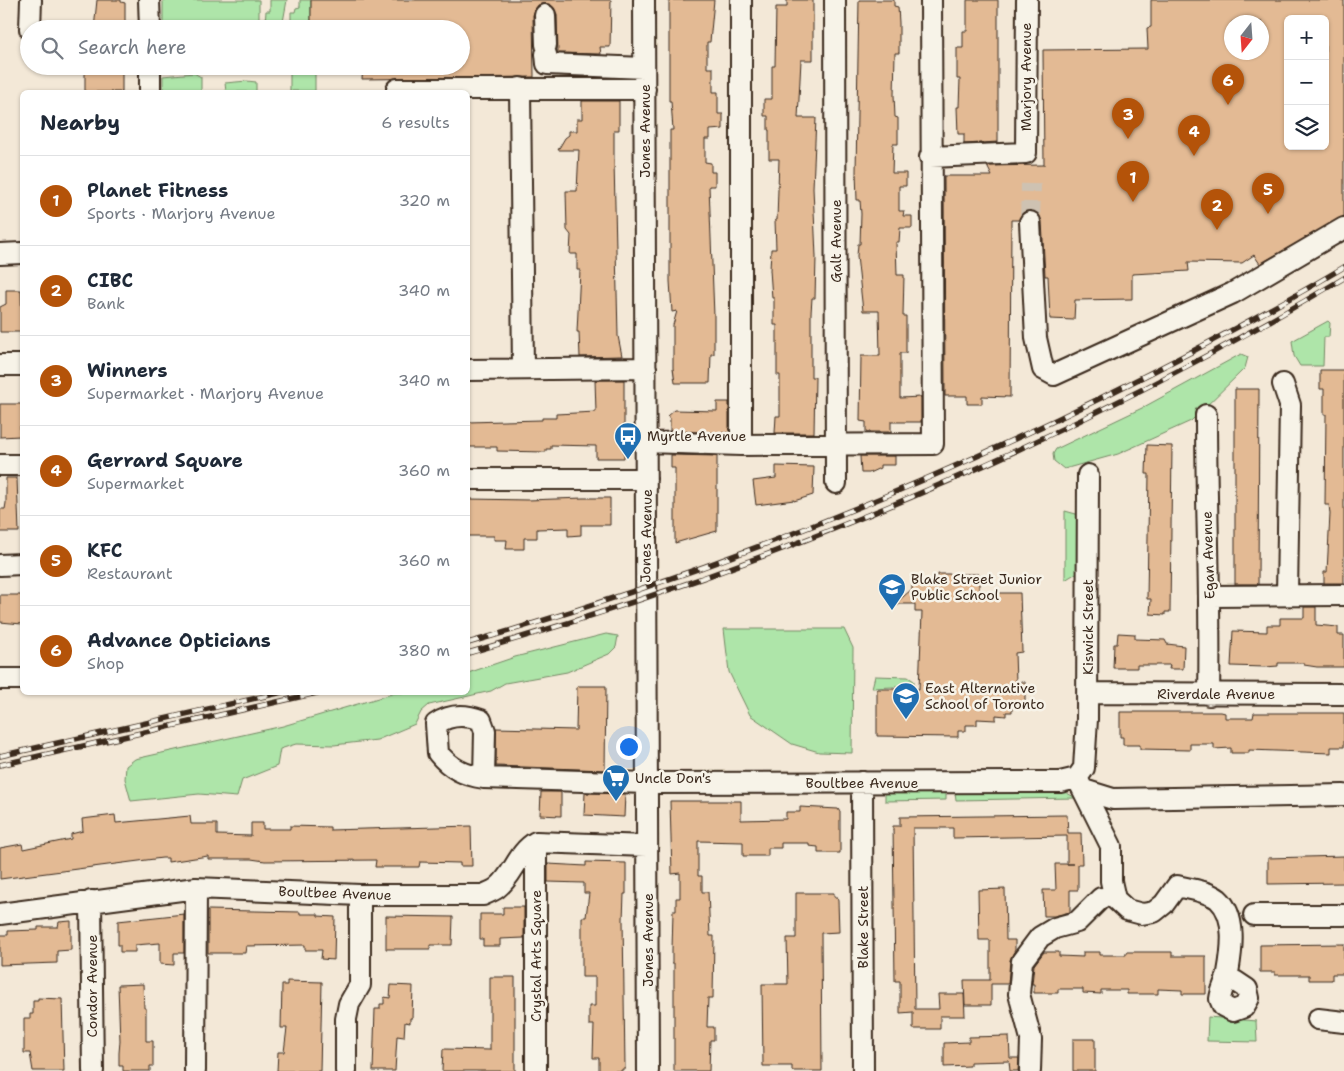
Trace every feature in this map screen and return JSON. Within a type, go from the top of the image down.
[{"type":"street","points":[[30,20],[31,0]]},
{"type":"street","points":[[149,0],[150,20]]},
{"type":"street","name":"Jones Avenue","points":[[644,0],[648,1071]]},
{"type":"street","points":[[741,0],[741,445]]},
{"type":"street","name":"Galt Avenue","points":[[835,0],[836,483]]},
{"type":"street","points":[[646,442],[741,445],[933,444],[930,157],[931,0]]},
{"type":"street","name":"Marjory Avenue","points":[[930,157],[1026,154],[1027,0]]},
{"type":"street","points":[[545,15],[546,64],[644,68]]},
{"type":"street","points":[[150,75],[150,90]]},
{"type":"street","points":[[438,90],[520,88],[645,89]]},
{"type":"street","points":[[520,88],[523,369]]},
{"type":"street","points":[[1030,222],[1036,338],[1043,369],[1054,375],[1233,293],[1344,228]]},
{"type":"street","points":[[0,254],[20,253]]},
{"type":"street","points":[[0,365],[20,365]]},
{"type":"street","points":[[470,370],[646,368]]},
{"type":"street","points":[[1283,384],[1290,405],[1287,595]]},
{"type":"street","name":"Egan Avenue","points":[[1206,415],[1207,569],[1211,596],[1209,694]]},
{"type":"street","points":[[0,465],[20,465]]},
{"type":"street","name":"Kiswick Street","points":[[1081,784],[1085,757],[1088,693],[1088,475]]},
{"type":"street","points":[[470,479],[646,479]]},
{"type":"street","points":[[0,564],[20,564]]},
{"type":"street","points":[[1211,596],[1344,595]]},
{"type":"street","points":[[0,679],[20,679]]},
{"type":"street","name":"Riverdale Avenue","points":[[1088,693],[1344,694]]},
{"type":"street","name":"Boultbee Avenue","points":[[484,778],[647,783],[1060,782],[1081,784]]},
{"type":"street","name":"Blake Street","points":[[862,782],[862,1071]]},
{"type":"street","points":[[1081,784],[1113,799],[1344,795]]},
{"type":"street","points":[[1081,784],[1111,846],[1111,881],[1115,899],[1127,910],[1142,914],[1154,912],[1158,909],[1177,886],[1206,893],[1217,898],[1230,917],[1231,928],[1228,973],[1220,999],[1223,1006],[1233,1011],[1244,1007],[1249,998],[1247,990],[1236,981]]},
{"type":"street","points":[[536,842],[647,846]]},
{"type":"street","name":"Boultbee Avenue","points":[[0,914],[196,888],[360,894],[483,895],[497,888],[508,876],[521,855],[536,842]]},
{"type":"street","name":"Crystal Arts Square","points":[[536,842],[536,1071]]},
{"type":"street","points":[[195,1071],[196,888]]},
{"type":"street","points":[[346,1071],[346,1019],[349,1004],[360,985],[360,894]]},
{"type":"street","points":[[1030,1071],[1031,1039],[1019,994],[1022,961],[1040,938],[1055,928],[1077,922],[1101,898]]},
{"type":"street","name":"Condor Avenue","points":[[91,901],[93,1071]]},
{"type":"street","points":[[1254,915],[1344,915]]},
{"type":"street","points":[[1318,1018],[1344,1022]]},
{"type":"green space","points":[[163,0],[259,0],[259,20],[163,20]]},
{"type":"green space","points":[[270,0],[287,0],[283,20],[265,20],[266,11],[270,11]]},
{"type":"green space","points":[[300,0],[311,0],[311,20],[291,20],[291,12],[295,12],[296,8],[300,7]]},
{"type":"green space","points":[[198,75],[201,77],[201,90],[163,90],[163,76]]},
{"type":"green space","points":[[290,75],[315,75],[315,90],[290,90]]},
{"type":"green space","points":[[256,82],[256,90],[226,90],[225,83]]},
{"type":"green space","points":[[1328,321],[1330,323],[1329,337],[1324,337],[1323,366],[1300,366],[1294,356],[1292,341]]},
{"type":"green space","points":[[1241,354],[1248,357],[1245,368],[1191,421],[1118,454],[1064,469],[1054,461],[1053,454],[1056,449],[1142,408]]},
{"type":"green space","points":[[1065,511],[1076,514],[1079,520],[1078,572],[1065,580]]},
{"type":"green space","points":[[724,629],[844,629],[853,648],[852,753],[819,752],[792,744],[750,715],[729,672]]},
{"type":"green space","points":[[606,634],[618,636],[616,647],[609,654],[567,672],[505,683],[491,691],[429,705],[421,712],[415,724],[377,740],[334,745],[296,744],[280,749],[277,766],[242,780],[237,797],[199,794],[131,801],[125,779],[126,766],[135,759],[283,726],[388,695],[470,695],[470,672],[515,657]]},
{"type":"green space","points":[[875,676],[908,677],[914,681],[914,686],[872,688]]},
{"type":"green space","points":[[955,792],[1065,792],[1076,798],[956,800]]},
{"type":"green space","points":[[885,793],[946,793],[946,800],[885,801]]},
{"type":"green space","points":[[1208,1017],[1256,1021],[1257,1042],[1207,1041]]},
{"type":"building","points":[[97,0],[121,0],[121,2],[125,3],[125,20],[95,20]]},
{"type":"building","points":[[311,0],[611,0],[610,47],[600,47],[601,54],[558,53],[557,14],[551,5],[544,3],[538,5],[533,15],[534,77],[362,79],[362,75],[470,75],[470,20],[311,20]]},
{"type":"building","points":[[669,0],[714,0],[710,42],[707,42],[707,68],[713,68],[713,92],[718,92],[718,114],[723,114],[723,129],[710,130],[710,139],[705,139],[705,162],[711,163],[711,172],[715,172],[715,186],[709,186],[714,316],[714,354],[711,354],[710,383],[675,383],[673,368],[673,325],[677,311],[672,312],[670,281],[670,130],[673,130],[671,101],[669,101]]},
{"type":"building","points":[[787,0],[813,0],[813,60],[801,60],[798,118],[816,118],[813,188],[816,257],[815,298],[812,298],[811,313],[811,377],[815,377],[814,433],[775,433],[776,416],[780,416],[780,375],[777,375],[777,325],[774,325],[774,298],[772,298],[770,270],[771,249],[776,249],[775,220],[777,220],[779,159],[769,159],[768,116],[764,116],[764,99],[772,99],[772,66],[775,66],[776,7],[787,7]]},
{"type":"building","points":[[859,0],[894,0],[894,6],[898,7],[899,53],[895,53],[894,95],[895,117],[898,118],[898,144],[893,144],[892,173],[906,173],[906,186],[899,186],[899,211],[904,211],[903,216],[912,216],[912,228],[900,228],[899,242],[896,242],[897,275],[904,275],[903,316],[906,316],[906,353],[900,353],[900,398],[921,397],[921,422],[891,422],[891,432],[866,432],[866,422],[860,421],[861,356],[880,356],[879,311],[863,311],[857,256],[858,244],[860,244],[861,214],[860,200],[857,200],[856,172]]},
{"type":"building","points":[[967,0],[998,0],[998,142],[964,144],[964,134],[958,134],[957,107],[959,107],[960,79],[957,79],[957,48],[963,48],[963,31],[967,31]]},
{"type":"building","points":[[1151,0],[1344,0],[1344,216],[1260,264],[1254,255],[1242,263],[1188,262],[1189,271],[1132,274],[1132,299],[1075,300],[1074,320],[1050,319],[1048,276],[1045,276],[1042,221],[1036,212],[1024,212],[1019,220],[1011,220],[1010,397],[982,396],[982,404],[967,404],[967,396],[945,396],[944,176],[992,176],[987,166],[1044,165],[1043,50],[1148,49],[1147,28],[1151,27]]},
{"type":"building","points":[[85,75],[122,75],[122,90],[85,90]]},
{"type":"building","points":[[582,101],[619,101],[619,130],[614,130],[614,162],[618,336],[622,356],[580,357],[579,332],[577,332],[580,270],[577,270],[577,254],[570,254],[571,235],[567,230],[566,191],[577,191],[579,150],[558,150],[569,135],[569,131],[577,131],[577,119],[582,119]]},
{"type":"building","points":[[6,290],[20,290],[20,332],[0,332],[0,307],[6,304]]},
{"type":"building","points":[[1320,370],[1344,370],[1344,583],[1324,583],[1324,572],[1327,572],[1330,514],[1329,505],[1325,505],[1326,414],[1324,414],[1324,389],[1320,389]]},
{"type":"building","points":[[595,380],[624,380],[624,458],[596,458],[596,446],[551,445],[551,449],[546,449],[546,452],[497,451],[497,447],[470,447],[470,422],[542,420],[542,418],[556,418],[556,414],[596,412]]},
{"type":"building","points":[[1235,389],[1259,389],[1258,584],[1235,584]]},
{"type":"building","points":[[717,402],[729,402],[729,433],[670,431],[670,418],[667,416],[674,410],[717,411]]},
{"type":"building","points":[[0,404],[20,404],[20,436],[0,437]]},
{"type":"building","points":[[1147,445],[1172,446],[1170,612],[1165,612],[1165,615],[1150,614],[1151,599],[1147,599],[1149,474],[1146,474]]},
{"type":"building","points":[[671,455],[717,456],[717,531],[675,543],[675,468],[671,468]]},
{"type":"building","points":[[860,456],[895,456],[895,465],[880,465],[880,468],[869,473],[861,473]]},
{"type":"building","points":[[776,466],[814,467],[813,495],[794,501],[756,505],[753,481],[776,478]]},
{"type":"building","points":[[6,478],[17,478],[19,532],[0,532],[0,509],[5,509],[6,503]]},
{"type":"building","points":[[610,498],[610,525],[581,525],[581,535],[568,536],[568,528],[537,529],[537,538],[524,538],[524,549],[506,549],[507,540],[494,540],[494,536],[470,536],[470,499]]},
{"type":"building","points":[[938,574],[979,574],[979,593],[1020,593],[1022,652],[1015,653],[1016,682],[1025,682],[1025,703],[1012,705],[1012,712],[1006,712],[1006,716],[996,715],[996,720],[977,719],[977,725],[966,725],[966,731],[958,731],[958,737],[877,736],[877,689],[919,689],[922,612],[915,612],[915,604],[895,604],[912,589],[912,584],[939,584]]},
{"type":"building","points":[[0,595],[20,595],[20,624],[0,622]]},
{"type":"building","points":[[1304,607],[1316,607],[1316,625],[1338,627],[1338,635],[1344,635],[1344,667],[1317,667],[1304,665],[1304,663],[1278,663],[1278,666],[1265,667],[1231,666],[1233,631],[1267,632],[1267,625],[1280,625],[1280,618],[1304,618]]},
{"type":"building","points":[[1118,633],[1135,634],[1135,639],[1165,640],[1167,644],[1184,646],[1183,669],[1169,669],[1170,665],[1137,665],[1137,668],[1113,668],[1114,644],[1117,644]]},
{"type":"building","points":[[577,686],[606,686],[605,770],[496,766],[496,728],[576,730]]},
{"type":"building","points":[[1120,712],[1221,712],[1225,713],[1225,718],[1253,718],[1254,713],[1344,713],[1344,747],[1331,747],[1331,753],[1249,750],[1249,753],[1231,753],[1231,748],[1214,749],[1214,744],[1190,744],[1190,750],[1140,749],[1140,745],[1123,745],[1123,737],[1120,737]]},
{"type":"building","points":[[541,792],[561,792],[561,816],[540,815]]},
{"type":"building","points":[[585,793],[625,794],[624,817],[584,815]]},
{"type":"building","points":[[670,801],[741,801],[741,820],[786,819],[786,812],[800,812],[800,807],[838,809],[840,812],[840,853],[818,853],[818,847],[809,846],[809,843],[781,843],[781,848],[768,848],[768,856],[743,856],[743,842],[698,841],[698,876],[702,876],[702,892],[708,892],[710,936],[714,936],[713,998],[708,998],[707,1027],[714,1027],[714,1040],[710,1040],[709,1071],[674,1071],[673,911],[676,911],[676,898],[680,898],[680,873],[672,874]]},
{"type":"building","points":[[115,815],[116,823],[190,816],[191,824],[217,824],[217,835],[251,836],[251,823],[263,823],[263,829],[290,829],[290,826],[330,827],[330,830],[471,826],[472,866],[460,866],[460,863],[420,862],[419,867],[375,867],[376,860],[265,861],[251,859],[208,859],[208,856],[168,862],[168,858],[162,858],[0,879],[0,848],[22,844],[23,849],[71,839],[71,834],[83,831],[82,819]]},
{"type":"building","points":[[1067,815],[1068,833],[1081,833],[1082,864],[1078,864],[1078,890],[1070,890],[1070,912],[1054,916],[1044,916],[1043,890],[1056,890],[1055,864],[1067,864],[1067,836],[953,838],[953,828],[913,828],[915,1009],[939,1009],[938,994],[964,994],[965,1016],[940,1016],[940,1029],[913,1029],[913,1012],[900,1013],[900,981],[895,981],[893,826],[900,826],[900,817]]},
{"type":"building","points":[[1344,856],[1344,883],[1268,884],[1268,858]]},
{"type":"building","points":[[586,862],[626,863],[626,894],[624,894],[623,919],[625,1069],[622,1069],[622,1071],[599,1071],[599,1058],[593,1058],[594,1025],[589,1025],[589,1006],[595,1006],[595,977],[582,977],[582,917],[586,917],[589,893],[584,893],[584,883],[548,882],[548,864],[586,866]]},
{"type":"building","points":[[1005,889],[1006,940],[1015,940],[1015,950],[1010,960],[1008,984],[991,984],[991,1005],[965,1005],[964,980],[990,980],[990,940],[979,940],[978,890]]},
{"type":"building","points":[[796,893],[834,893],[834,897],[837,897],[838,901],[839,932],[821,933],[822,1071],[792,1071],[792,1066],[763,1066],[762,984],[788,984],[787,938],[796,938]]},
{"type":"building","points":[[503,907],[524,907],[524,938],[500,939],[500,946],[483,946],[483,939],[480,939],[480,914],[503,914]]},
{"type":"building","points":[[208,910],[300,912],[300,914],[318,914],[318,916],[335,917],[334,960],[321,959],[322,950],[305,950],[305,945],[246,946],[245,953],[208,953]]},
{"type":"building","points":[[184,914],[184,953],[174,953],[174,965],[160,964],[160,943],[135,945],[135,952],[120,952],[120,945],[118,945],[118,921]]},
{"type":"building","points":[[386,916],[453,917],[452,945],[430,945],[430,949],[386,949]]},
{"type":"building","points":[[71,921],[71,950],[57,951],[57,963],[0,965],[0,935],[8,935],[8,931],[38,930],[38,927],[58,927],[59,922]]},
{"type":"building","points":[[1344,944],[1344,974],[1332,974],[1332,980],[1309,980],[1309,975],[1275,975],[1275,972],[1260,972],[1260,945]]},
{"type":"building","points":[[1044,952],[1059,952],[1059,956],[1083,957],[1083,952],[1100,952],[1100,955],[1126,955],[1126,952],[1172,952],[1172,956],[1206,956],[1206,994],[1182,994],[1182,990],[1158,989],[1158,994],[1127,994],[1127,990],[1101,990],[1101,994],[1083,993],[1083,989],[1058,989],[1058,993],[1034,993],[1034,984],[1032,984],[1034,965]]},
{"type":"building","points":[[490,977],[515,977],[515,1071],[442,1071],[443,1049],[490,1050]]},
{"type":"building","points":[[287,981],[322,982],[320,1071],[277,1071],[278,1052],[284,1052],[287,1028],[281,1028],[282,985],[287,985]]},
{"type":"building","points":[[143,984],[144,1008],[146,1008],[146,1041],[153,1041],[153,1066],[150,1066],[150,1071],[123,1071],[123,1066],[119,1066],[118,985]]},
{"type":"building","points":[[391,985],[413,986],[412,1018],[410,1018],[410,1023],[405,1022],[404,1037],[397,1036],[395,1071],[373,1071],[375,1009],[380,1009],[380,1004],[384,1004],[384,997],[390,998]]},
{"type":"building","points":[[38,998],[62,999],[64,1071],[33,1071],[30,1053],[24,1053],[24,1018],[30,1018],[30,1014],[33,1014],[33,1001],[38,1001]]},
{"type":"building","points":[[1009,1036],[1010,1058],[1019,1058],[1018,1071],[1010,1071],[1009,1061],[970,1062],[970,1066],[944,1067],[944,1043],[969,1042],[969,1037]]},
{"type":"building","points":[[1073,1039],[1095,1039],[1095,1071],[1073,1071]]},
{"type":"tunnel","points":[[1030,222],[1031,184]]},
{"type":"railway","points":[[470,642],[562,615],[747,551],[838,516],[928,478],[1106,396],[1231,331],[1344,267]]},
{"type":"railway","points":[[470,652],[582,619],[695,581],[807,539],[918,494],[1027,445],[1135,393],[1240,337],[1344,278]]},
{"type":"railway","points":[[0,756],[270,695]]},
{"type":"railway","points":[[0,765],[308,695]]},
{"type":"place","name":"Advance Opticians","points":[[1228,105]]},
{"type":"place","name":"Winners","points":[[1128,139]]},
{"type":"place","name":"Gerrard Square","points":[[1194,156]]},
{"type":"place","name":"Planet Fitness","points":[[1133,202]]},
{"type":"place","name":"KFC","points":[[1268,214]]},
{"type":"place","name":"CIBC","points":[[1217,230]]},
{"type":"place","name":"Myrtle Avenue","points":[[628,460]]},
{"type":"place","name":"Blake Street Junior Public School","points":[[892,611]]},
{"type":"place","name":"East Alternative School of Toronto","points":[[906,720]]},
{"type":"place","name":"Uncle Don's","points":[[616,802]]}]
